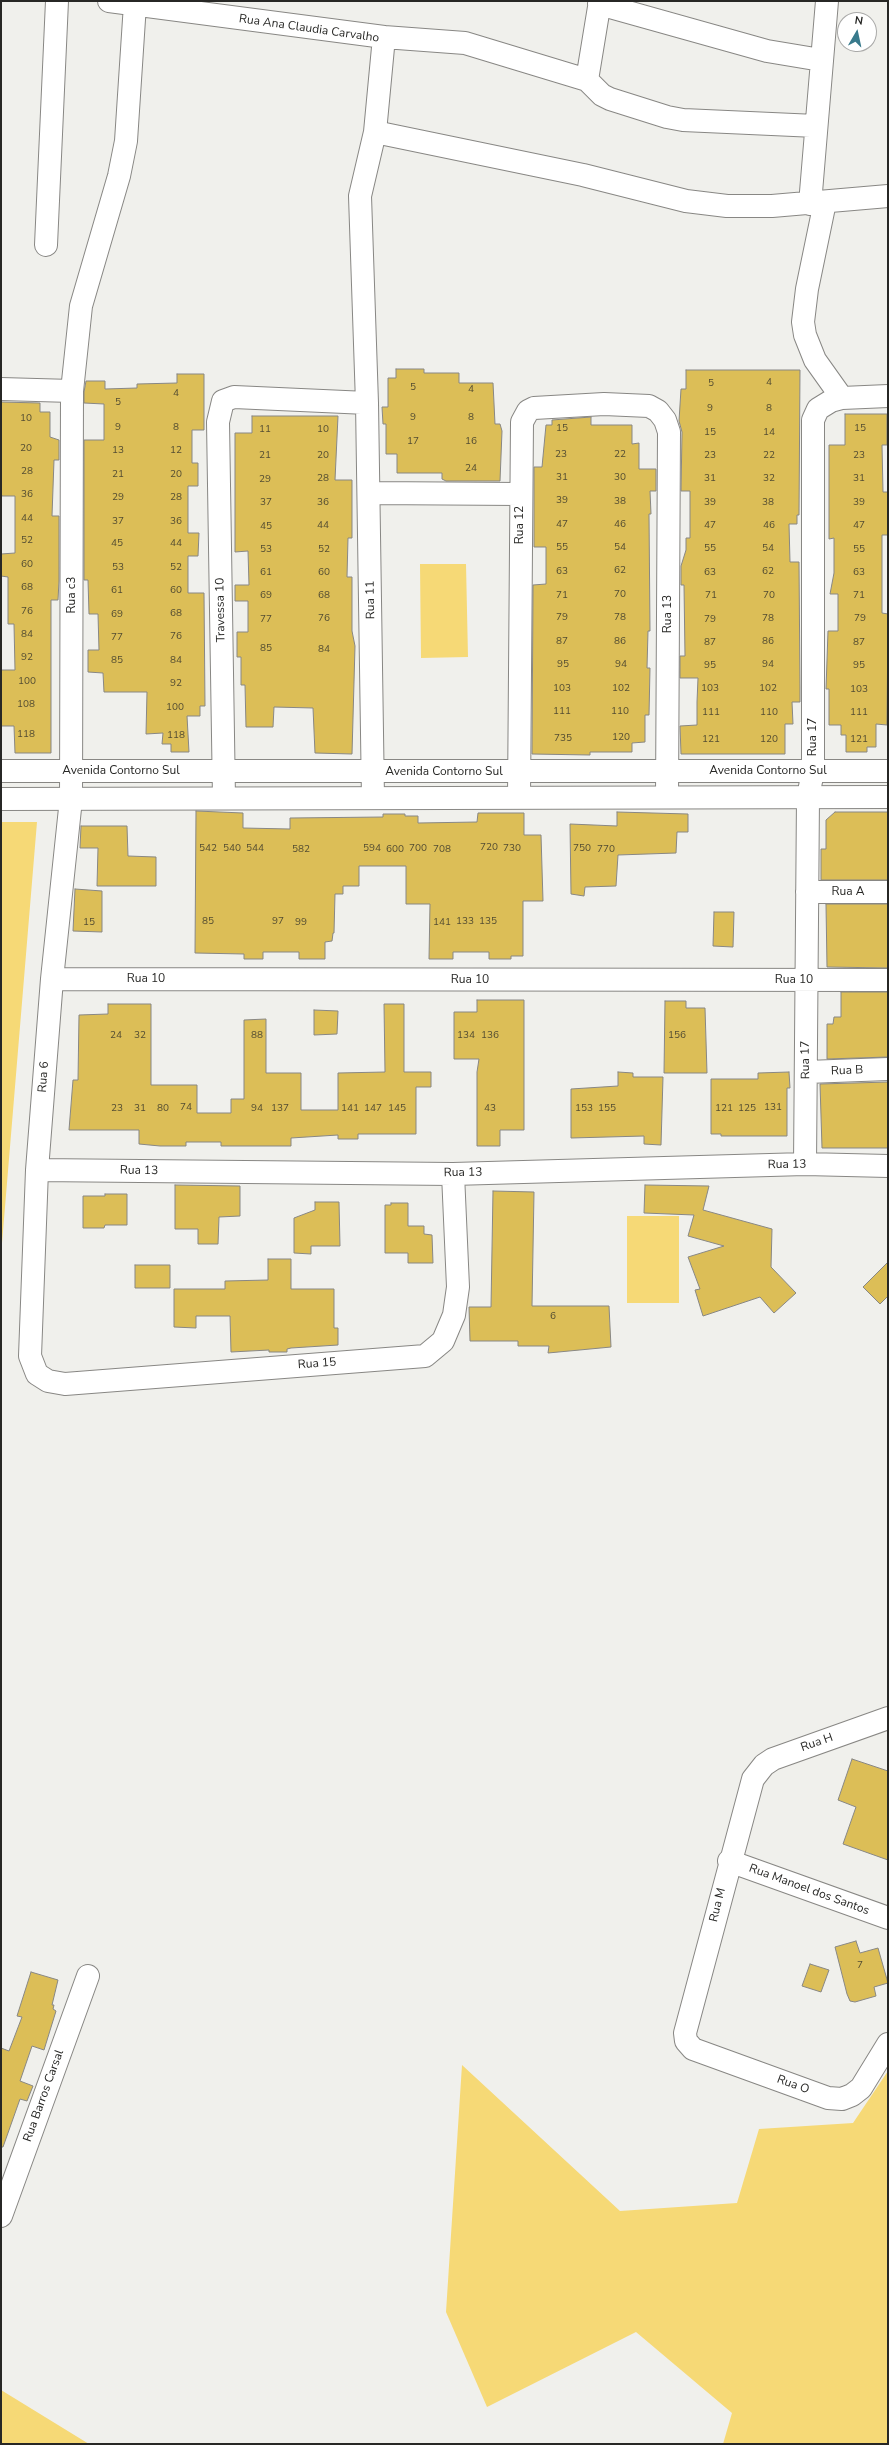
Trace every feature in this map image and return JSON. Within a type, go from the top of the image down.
[{"type":"street","points":[[46,245],[58,1]]},
{"type":"street","name":"Rua Ana Claudia Carvalho","points":[[109,1],[384,37],[375,132],[360,196],[367,402]]},
{"type":"street","points":[[827,1],[816,126],[818,203],[803,322],[805,335],[815,360],[842,398]]},
{"type":"street","points":[[588,80],[599,3],[767,50],[821,60]]},
{"type":"street","name":"Rua c3","points":[[71,799],[72,391],[80,306],[119,176],[126,141],[134,4]]},
{"type":"street","points":[[384,37],[465,43],[588,80],[602,95],[610,100],[667,117],[683,120],[816,126]]},
{"type":"street","points":[[375,132],[583,175],[686,201],[727,206],[818,203],[888,196]]},
{"type":"street","points":[[1,389],[72,391]]},
{"type":"street","name":"Rua 17","points":[[805,1164],[807,1072],[805,980],[808,797],[813,771],[813,420],[818,409],[823,404],[842,398],[888,396]]},
{"type":"street","name":"Travessa 10","points":[[224,798],[218,422],[223,401],[234,397],[367,402]]},
{"type":"street","name":"Rua 11","points":[[367,402],[374,798]]},
{"type":"street","name":"Rua 12","points":[[519,797],[520,494],[522,422],[524,416],[534,408],[604,404],[648,406],[658,411],[665,420],[669,432]]},
{"type":"street","name":"Rua 13","points":[[667,797],[669,432]]},
{"type":"street","points":[[369,494],[520,494]]},
{"type":"street","name":"Avenida Contorno Sul","points":[[1,771],[888,771]]},
{"type":"street","points":[[1,799],[888,797]]},
{"type":"street","name":"Rua 6","points":[[30,1356],[37,1170],[52,979],[71,799]]},
{"type":"street","name":"Rua A","points":[[807,892],[888,892]]},
{"type":"street","name":"Rua 10","points":[[52,979],[888,980]]},
{"type":"street","name":"Rua B","points":[[807,1072],[888,1069]]},
{"type":"street","name":"Rua 13","points":[[37,1170],[453,1174],[805,1164],[888,1166]]},
{"type":"street","name":"Rua 15","points":[[30,1356],[37,1374],[48,1381],[66,1384],[425,1356],[443,1341],[454,1315],[458,1287],[453,1174]]},
{"type":"street","name":"Rua H","points":[[753,1778],[764,1765],[773,1759],[888,1718]]},
{"type":"street","name":"Rua M","points":[[685,2033],[729,1861],[753,1778]]},
{"type":"street","name":"Rua Manoel dos Santos","points":[[729,1861],[888,1918]]},
{"type":"street","name":"Rua Barros Carsal","points":[[1,2216],[88,1976]]},
{"type":"street","name":"Rua O","points":[[685,2033],[686,2041],[693,2049],[828,2098],[842,2099],[852,2095],[861,2088],[888,2044]]},
{"type":"shaded area","points":[[420,564],[466,564],[468,657],[421,658]]},
{"type":"shaded area","points":[[1,822],[37,822],[1,1255]]},
{"type":"shaded area","points":[[627,1216],[679,1216],[679,1303],[627,1303]]},
{"type":"shaded area","points":[[462,2065],[620,2211],[737,2203],[759,2129],[853,2123],[888,2071],[888,2444],[723,2444],[732,2413],[636,2332],[487,2407],[446,2312]]},
{"type":"shaded area","points":[[1,2390],[89,2444],[1,2444]]},
{"type":"building","points":[[396,369],[424,369],[424,373],[459,373],[459,383],[493,383],[495,424],[500,424],[502,431],[500,481],[446,481],[442,479],[442,473],[397,473],[397,454],[386,454],[386,424],[383,424],[382,407],[388,407],[388,378],[396,378]]},
{"type":"building","points":[[686,370],[800,370],[799,515],[797,515],[797,524],[789,524],[790,562],[799,562],[800,702],[792,702],[793,724],[785,724],[785,754],[681,754],[680,726],[697,725],[698,678],[680,678],[680,656],[685,656],[684,585],[681,585],[681,566],[686,550],[686,538],[690,538],[690,491],[681,491],[682,432],[679,421],[681,389],[686,389]]},
{"type":"building","points":[[177,374],[204,374],[204,430],[192,430],[192,463],[198,463],[198,486],[188,486],[188,533],[199,533],[198,556],[188,556],[188,593],[204,593],[205,706],[200,706],[200,716],[187,716],[189,752],[171,752],[171,744],[162,744],[163,733],[146,734],[147,692],[104,692],[103,673],[88,672],[88,650],[99,650],[98,614],[89,614],[88,580],[84,580],[84,440],[104,440],[104,404],[84,403],[86,381],[105,381],[105,389],[137,388],[137,384],[177,383]]},
{"type":"building","points":[[1,402],[40,403],[40,412],[50,412],[50,437],[59,440],[59,460],[54,460],[52,516],[59,516],[59,581],[58,600],[51,600],[51,753],[15,753],[14,726],[1,726],[1,670],[15,670],[14,624],[8,624],[8,577],[1,576],[1,554],[15,553],[15,496],[2,496],[1,493]]},
{"type":"building","points":[[845,414],[887,414],[887,445],[882,445],[883,492],[888,492],[888,535],[882,535],[882,613],[888,614],[887,725],[876,724],[876,747],[867,747],[867,752],[846,752],[846,735],[841,735],[841,725],[829,725],[829,689],[826,689],[828,631],[838,631],[838,594],[830,594],[834,573],[834,538],[829,539],[829,445],[845,445]]},
{"type":"building","points":[[252,416],[338,416],[335,480],[352,480],[352,538],[348,538],[347,577],[352,577],[352,631],[355,646],[352,754],[315,753],[313,708],[274,707],[273,727],[246,727],[245,685],[241,685],[241,657],[237,657],[237,632],[248,632],[248,601],[235,601],[235,585],[249,585],[248,551],[235,552],[235,433],[252,433]]},
{"type":"building","points":[[591,417],[591,425],[632,425],[632,444],[639,443],[639,469],[656,469],[656,491],[650,491],[651,514],[649,514],[650,631],[648,631],[647,668],[650,668],[649,715],[645,715],[645,742],[632,743],[632,752],[590,752],[590,755],[532,754],[533,585],[546,584],[546,547],[534,547],[534,467],[542,467],[546,425],[552,425],[552,420]]},
{"type":"building","points":[[196,811],[243,813],[243,828],[290,829],[290,818],[383,817],[383,814],[405,814],[405,816],[418,816],[418,823],[477,822],[478,813],[524,813],[524,835],[541,835],[543,901],[523,901],[523,956],[511,956],[511,959],[489,959],[489,952],[453,952],[453,959],[429,959],[430,904],[406,904],[406,866],[359,866],[359,886],[343,886],[343,894],[335,894],[334,933],[332,941],[325,942],[325,959],[299,959],[299,952],[263,952],[263,959],[244,959],[244,954],[195,953]]},
{"type":"building","points":[[617,812],[688,814],[688,832],[677,832],[676,853],[618,855],[616,886],[585,887],[584,896],[571,894],[570,824],[617,826]]},
{"type":"building","points":[[835,812],[888,812],[888,880],[821,880],[821,849],[826,849],[826,820]]},
{"type":"building","points":[[81,826],[127,826],[128,856],[156,857],[156,886],[97,886],[98,848],[80,848]]},
{"type":"building","points":[[75,889],[102,891],[102,932],[73,931]]},
{"type":"building","points":[[826,904],[888,904],[888,968],[827,967]]},
{"type":"building","points":[[714,912],[734,912],[733,947],[713,946]]},
{"type":"building","points":[[841,992],[888,992],[888,1057],[827,1059],[827,1024],[833,1024],[834,1017],[841,1017]]},
{"type":"building","points":[[477,1000],[524,1000],[524,1130],[500,1130],[500,1146],[477,1146],[477,1072],[479,1059],[454,1059],[454,1012],[477,1012]]},
{"type":"building","points":[[665,1001],[686,1001],[686,1008],[705,1008],[707,1073],[664,1073]]},
{"type":"building","points":[[108,1004],[151,1004],[151,1085],[197,1085],[197,1113],[231,1113],[231,1099],[244,1099],[244,1020],[266,1019],[266,1073],[301,1073],[301,1110],[338,1110],[338,1073],[385,1072],[384,1004],[404,1004],[404,1072],[431,1072],[431,1087],[416,1087],[416,1134],[358,1134],[358,1139],[338,1139],[338,1135],[291,1138],[291,1146],[221,1146],[221,1142],[186,1142],[186,1146],[160,1146],[139,1144],[139,1130],[69,1130],[73,1080],[78,1080],[79,1015],[108,1014]]},
{"type":"building","points":[[314,1010],[338,1011],[337,1034],[314,1035]]},
{"type":"building","points":[[618,1072],[633,1073],[633,1077],[663,1077],[661,1145],[644,1144],[644,1136],[571,1138],[571,1089],[618,1086]]},
{"type":"building","points":[[789,1072],[790,1088],[787,1088],[787,1136],[721,1136],[721,1134],[711,1134],[711,1079],[758,1079],[758,1073]]},
{"type":"building","points":[[888,1082],[888,1148],[822,1148],[820,1084]]},
{"type":"building","points":[[175,1185],[240,1186],[240,1216],[219,1217],[218,1244],[198,1244],[198,1229],[175,1229]]},
{"type":"building","points":[[645,1185],[709,1186],[703,1210],[772,1229],[771,1267],[796,1293],[774,1313],[760,1297],[703,1316],[695,1290],[700,1289],[688,1257],[724,1246],[688,1236],[694,1215],[644,1213]]},
{"type":"building","points":[[493,1191],[534,1192],[532,1306],[609,1306],[611,1347],[548,1353],[549,1346],[518,1346],[518,1341],[470,1341],[469,1307],[491,1307]]},
{"type":"building","points":[[105,1194],[127,1194],[127,1225],[105,1225],[104,1228],[83,1228],[83,1196],[105,1196]]},
{"type":"building","points":[[315,1202],[339,1202],[340,1246],[311,1246],[311,1254],[294,1253],[294,1218],[315,1210]]},
{"type":"building","points":[[391,1203],[408,1203],[408,1226],[424,1226],[424,1234],[432,1235],[433,1263],[408,1263],[408,1253],[385,1253],[385,1205],[391,1205]]},
{"type":"building","points":[[268,1259],[291,1259],[291,1289],[334,1289],[334,1328],[338,1328],[338,1345],[291,1348],[287,1349],[287,1352],[269,1352],[269,1350],[231,1352],[230,1316],[196,1316],[196,1328],[174,1327],[174,1289],[225,1289],[225,1281],[268,1280]]},
{"type":"building","points":[[888,1262],[888,1296],[880,1304],[863,1287]]},
{"type":"building","points":[[135,1265],[170,1265],[170,1288],[135,1288]]},
{"type":"building","points":[[852,1759],[888,1771],[888,1860],[843,1844],[856,1807],[838,1800]]},
{"type":"building","points":[[856,1941],[860,1953],[878,1948],[888,1983],[874,1987],[876,1996],[855,2002],[850,2001],[847,1994],[835,1947]]},
{"type":"building","points":[[810,1964],[829,1970],[821,1992],[802,1986]]},
{"type":"building","points":[[31,1972],[58,1980],[52,2005],[54,2005],[53,2009],[56,2011],[44,2050],[32,2046],[20,2081],[33,2086],[27,2101],[20,2099],[3,2147],[1,2147],[1,2048],[9,2051],[22,2017],[17,2016]]}]
